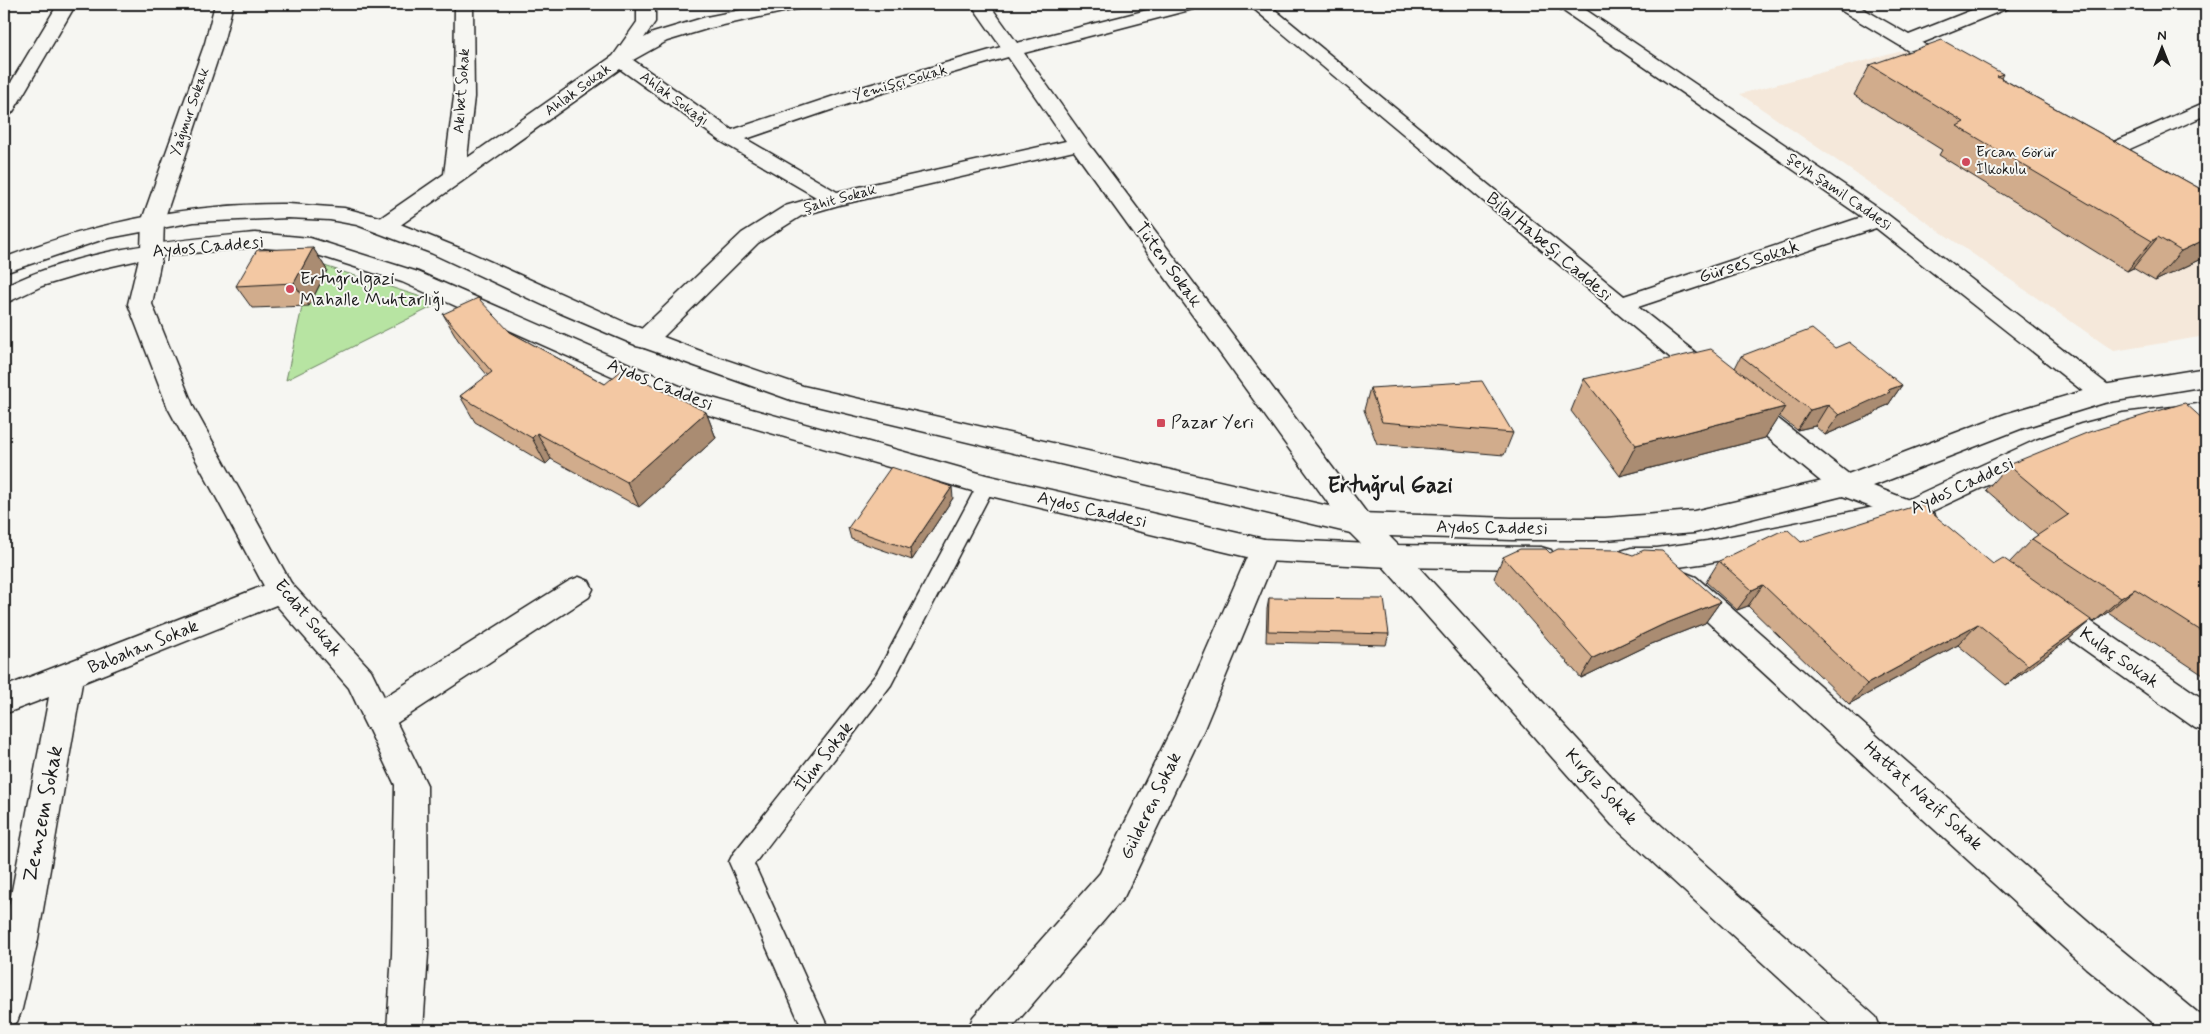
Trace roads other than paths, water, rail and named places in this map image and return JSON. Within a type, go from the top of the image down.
[{"type":"street","points":[[4,110],[67,4]]},
{"type":"street","name":"Yağmur Sokak","points":[[153,220],[214,43],[224,4]]},
{"type":"street","name":"Akıbet Sokak","points":[[454,177],[464,97],[464,4]]},
{"type":"street","points":[[620,60],[646,22],[646,4]]},
{"type":"street","name":"Ahlak Sokak","points":[[384,226],[620,60],[660,37],[706,23],[794,4]]},
{"type":"street","name":"Tüten Sokak","points":[[980,4],[1079,144],[1359,524]]},
{"type":"street","name":"Yemişçi Sokak","points":[[729,138],[862,93],[1012,50],[1191,4]]},
{"type":"street","name":"Bilal Habeşi Caddesi","points":[[1257,4],[1620,305],[1845,486],[1909,512]]},
{"type":"street","name":"Şeyh Şamil Caddesi","points":[[1565,4],[1879,219],[2103,394]]},
{"type":"street","points":[[1843,4],[1966,77]]},
{"type":"street","points":[[1908,42],[2002,4]]},
{"type":"street","name":"Ahlak Sokağı","points":[[620,60],[729,138]]},
{"type":"street","points":[[2098,156],[2206,108]]},
{"type":"street","points":[[729,138],[834,199]]},
{"type":"street","name":"Şahit Sokak","points":[[645,340],[750,238],[794,211],[834,199],[1079,144]]},
{"type":"street","name":"Aydos Caddesi","points":[[4,266],[87,235],[153,220],[200,214],[288,211],[316,212],[353,218],[384,226],[464,257],[589,317],[645,340],[800,394],[1359,524],[1512,530],[1606,530],[1660,526],[1731,514],[1845,486],[2014,421],[2103,394],[2206,377]]},
{"type":"street","name":"Gürses Sokak","points":[[1620,305],[1879,219]]},
{"type":"street","name":"Ecdat Sokak","points":[[153,220],[152,250],[140,304],[181,408],[281,591],[360,679],[411,786],[410,954],[405,1030]]},
{"type":"street","name":"Aydos Caddesi","points":[[4,296],[34,281],[87,264],[152,250],[255,240],[310,245],[410,277],[690,401],[986,485],[1264,550],[1391,556],[1570,558]]},
{"type":"street","name":"Aydos Caddesi","points":[[1609,559],[1657,559],[1707,552],[1909,512],[2045,447],[2124,422],[2177,426],[2206,412]]},
{"type":"street","points":[[1909,512],[1950,539]]},
{"type":"street","name":"Kırgız Sokak","points":[[1359,524],[1391,556],[1624,814],[1863,1030]]},
{"type":"street","name":"Gülderen Sokak","points":[[986,1030],[1112,885],[1188,729],[1264,550]]},
{"type":"street","name":"Hattat Nazif Sokak","points":[[1657,559],[2099,956],[2190,1030]]},
{"type":"street","points":[[378,718],[578,589]]},
{"type":"street","name":"Babahan Sokak","points":[[4,701],[281,591]]},
{"type":"street","name":"Kulaç Sokak","points":[[2030,595],[2206,718]]},
{"type":"street","name":"Zemzem Sokak","points":[[4,1009],[20,939],[68,676]]},
{"type":"lane","name":"İlim Sokak","points":[[816,1030],[741,862],[884,680],[986,485]]},
{"type":"place","name":"Ercan Görür İlkokulu","points":[[1966,162]]},
{"type":"place","name":"Ertuğrulgazi Mahalle Muhtarlığı","points":[[290,289]]},
{"type":"place","name":"Pazar Yeri","points":[[1161,423]]},
{"type":"district","name":"Ertuğrul Gazi","points":[[1390,486]]}]
